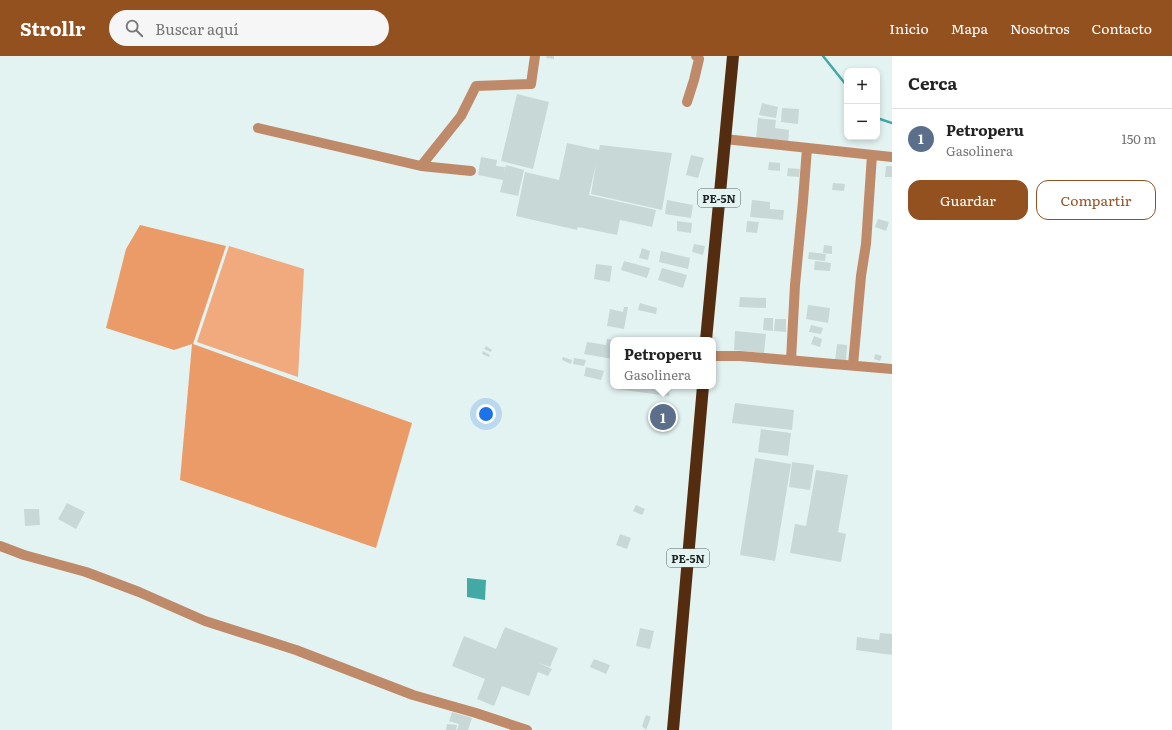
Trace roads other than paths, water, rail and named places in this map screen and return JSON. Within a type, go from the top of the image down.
[{"type":"highway","name":"PE-5N","points":[[706,337],[733,56]]},
{"type":"highway","name":"PE-5N","points":[[673,730],[703,389]]},
{"type":"street","points":[[421,166],[461,116],[476,86],[531,84],[535,56]]},
{"type":"street","points":[[687,102],[699,59],[696,56]]},
{"type":"street","points":[[258,128],[421,166],[471,171]]},
{"type":"street","points":[[724,139],[892,157]]},
{"type":"street","points":[[791,360],[795,285],[807,148]]},
{"type":"street","points":[[853,365],[861,276],[866,244],[872,155]]},
{"type":"street","points":[[716,356],[740,356],[892,369]]},
{"type":"street","points":[[0,546],[24,555],[92,574],[139,592],[204,621],[296,650],[413,695],[476,713],[527,730]]},
{"type":"water","points":[[467,578],[486,580],[485,600],[467,597]]},
{"type":"waterway","points":[[823,56],[844,82]]},
{"type":"waterway","points":[[880,119],[892,123]]},
{"type":"place","name":"Petroperu","points":[[663,417]]}]
